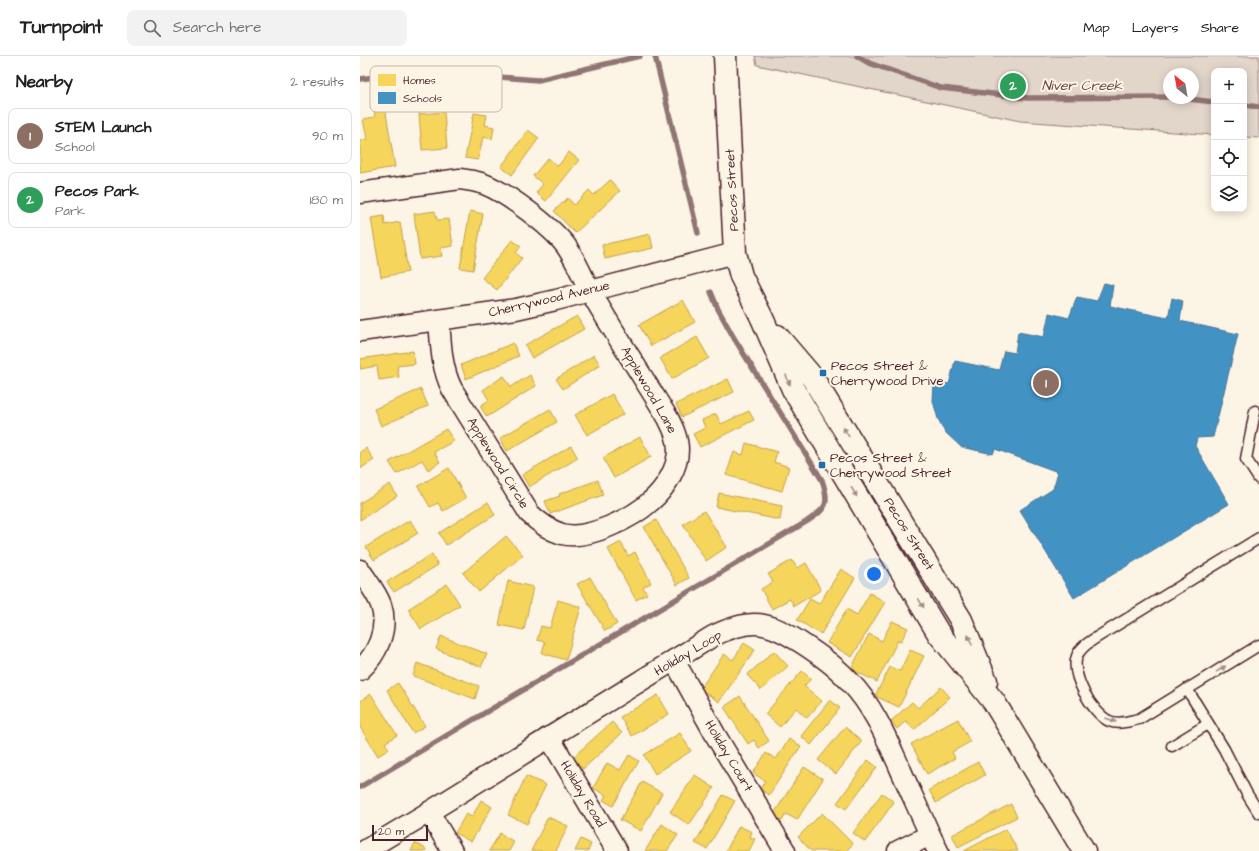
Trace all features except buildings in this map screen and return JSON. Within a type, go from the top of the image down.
[{"type":"street","name":"Pecos Street","points":[[725,56],[734,252],[741,276],[762,318],[793,389],[939,634],[994,702],[1084,851]]},
{"type":"street","name":"Applewood Lane","points":[[360,193],[460,179],[471,180],[498,190],[551,230],[565,245],[590,290],[668,418],[678,442],[676,464],[662,490],[647,504],[619,521]]},
{"type":"street","name":"Cherrywood Avenue","points":[[360,331],[516,309],[734,252]]},
{"type":"street","name":"Applewood Circle","points":[[439,320],[441,351],[445,376],[529,513],[545,527],[562,534],[573,535],[585,535],[619,521]]},
{"type":"street","points":[[360,570],[380,604],[383,614],[382,636],[376,652],[360,670]]},
{"type":"street","name":"Holiday Loop","points":[[364,851],[674,660],[724,631],[747,624],[757,623],[788,634],[817,653],[851,682],[867,704],[884,732],[934,843]]},
{"type":"street","name":"Holiday Court","points":[[674,660],[716,736],[785,851]]},
{"type":"street","name":"Holiday Road","points":[[549,737],[617,851]]},
{"type":"street","points":[[429,812],[452,851]]},
{"type":"street","points":[[898,851],[934,843]]},
{"type":"lane","points":[[1255,411],[1246,459],[1259,479]]},
{"type":"lane","points":[[1259,538],[1094,639],[1083,647],[1077,656],[1075,670],[1079,682],[1097,712],[1109,721],[1123,723],[1139,719],[1259,645]]},
{"type":"lane","points":[[1187,689],[1224,749],[1247,794],[1259,813]]},
{"type":"lane","points":[[1172,746],[1208,724]]},
{"type":"shaded area","points":[[755,56],[1259,56],[1259,138],[1247,137],[1247,68],[1211,68],[1211,135],[1020,121],[757,65]]},
{"type":"waterway","name":"Niver Creek","points":[[502,77],[538,80],[640,56]]},
{"type":"waterway","points":[[655,56],[698,233]]},
{"type":"waterway","name":"Niver Creek","points":[[857,56],[869,63],[941,88],[1027,98],[1163,97]]},
{"type":"waterway","name":"Niver Creek","points":[[360,79],[370,78]]},
{"type":"waterway","name":"Niver Creek","points":[[1199,100],[1211,102]]},
{"type":"waterway","name":"Niver Creek","points":[[1247,105],[1259,107]]},
{"type":"waterway","points":[[360,787],[806,522],[818,513],[825,505],[826,495],[822,480],[734,338],[718,309],[711,292]]},
{"type":"place","name":"Pecos Park","points":[[1013,86]]},
{"type":"place","name":"Pecos Street & Cherrywood Drive","points":[[823,373]]},
{"type":"place","name":"STEM Launch","points":[[1046,383]]},
{"type":"place","name":"Pecos Street & Cherrywood Street","points":[[822,465]]}]
